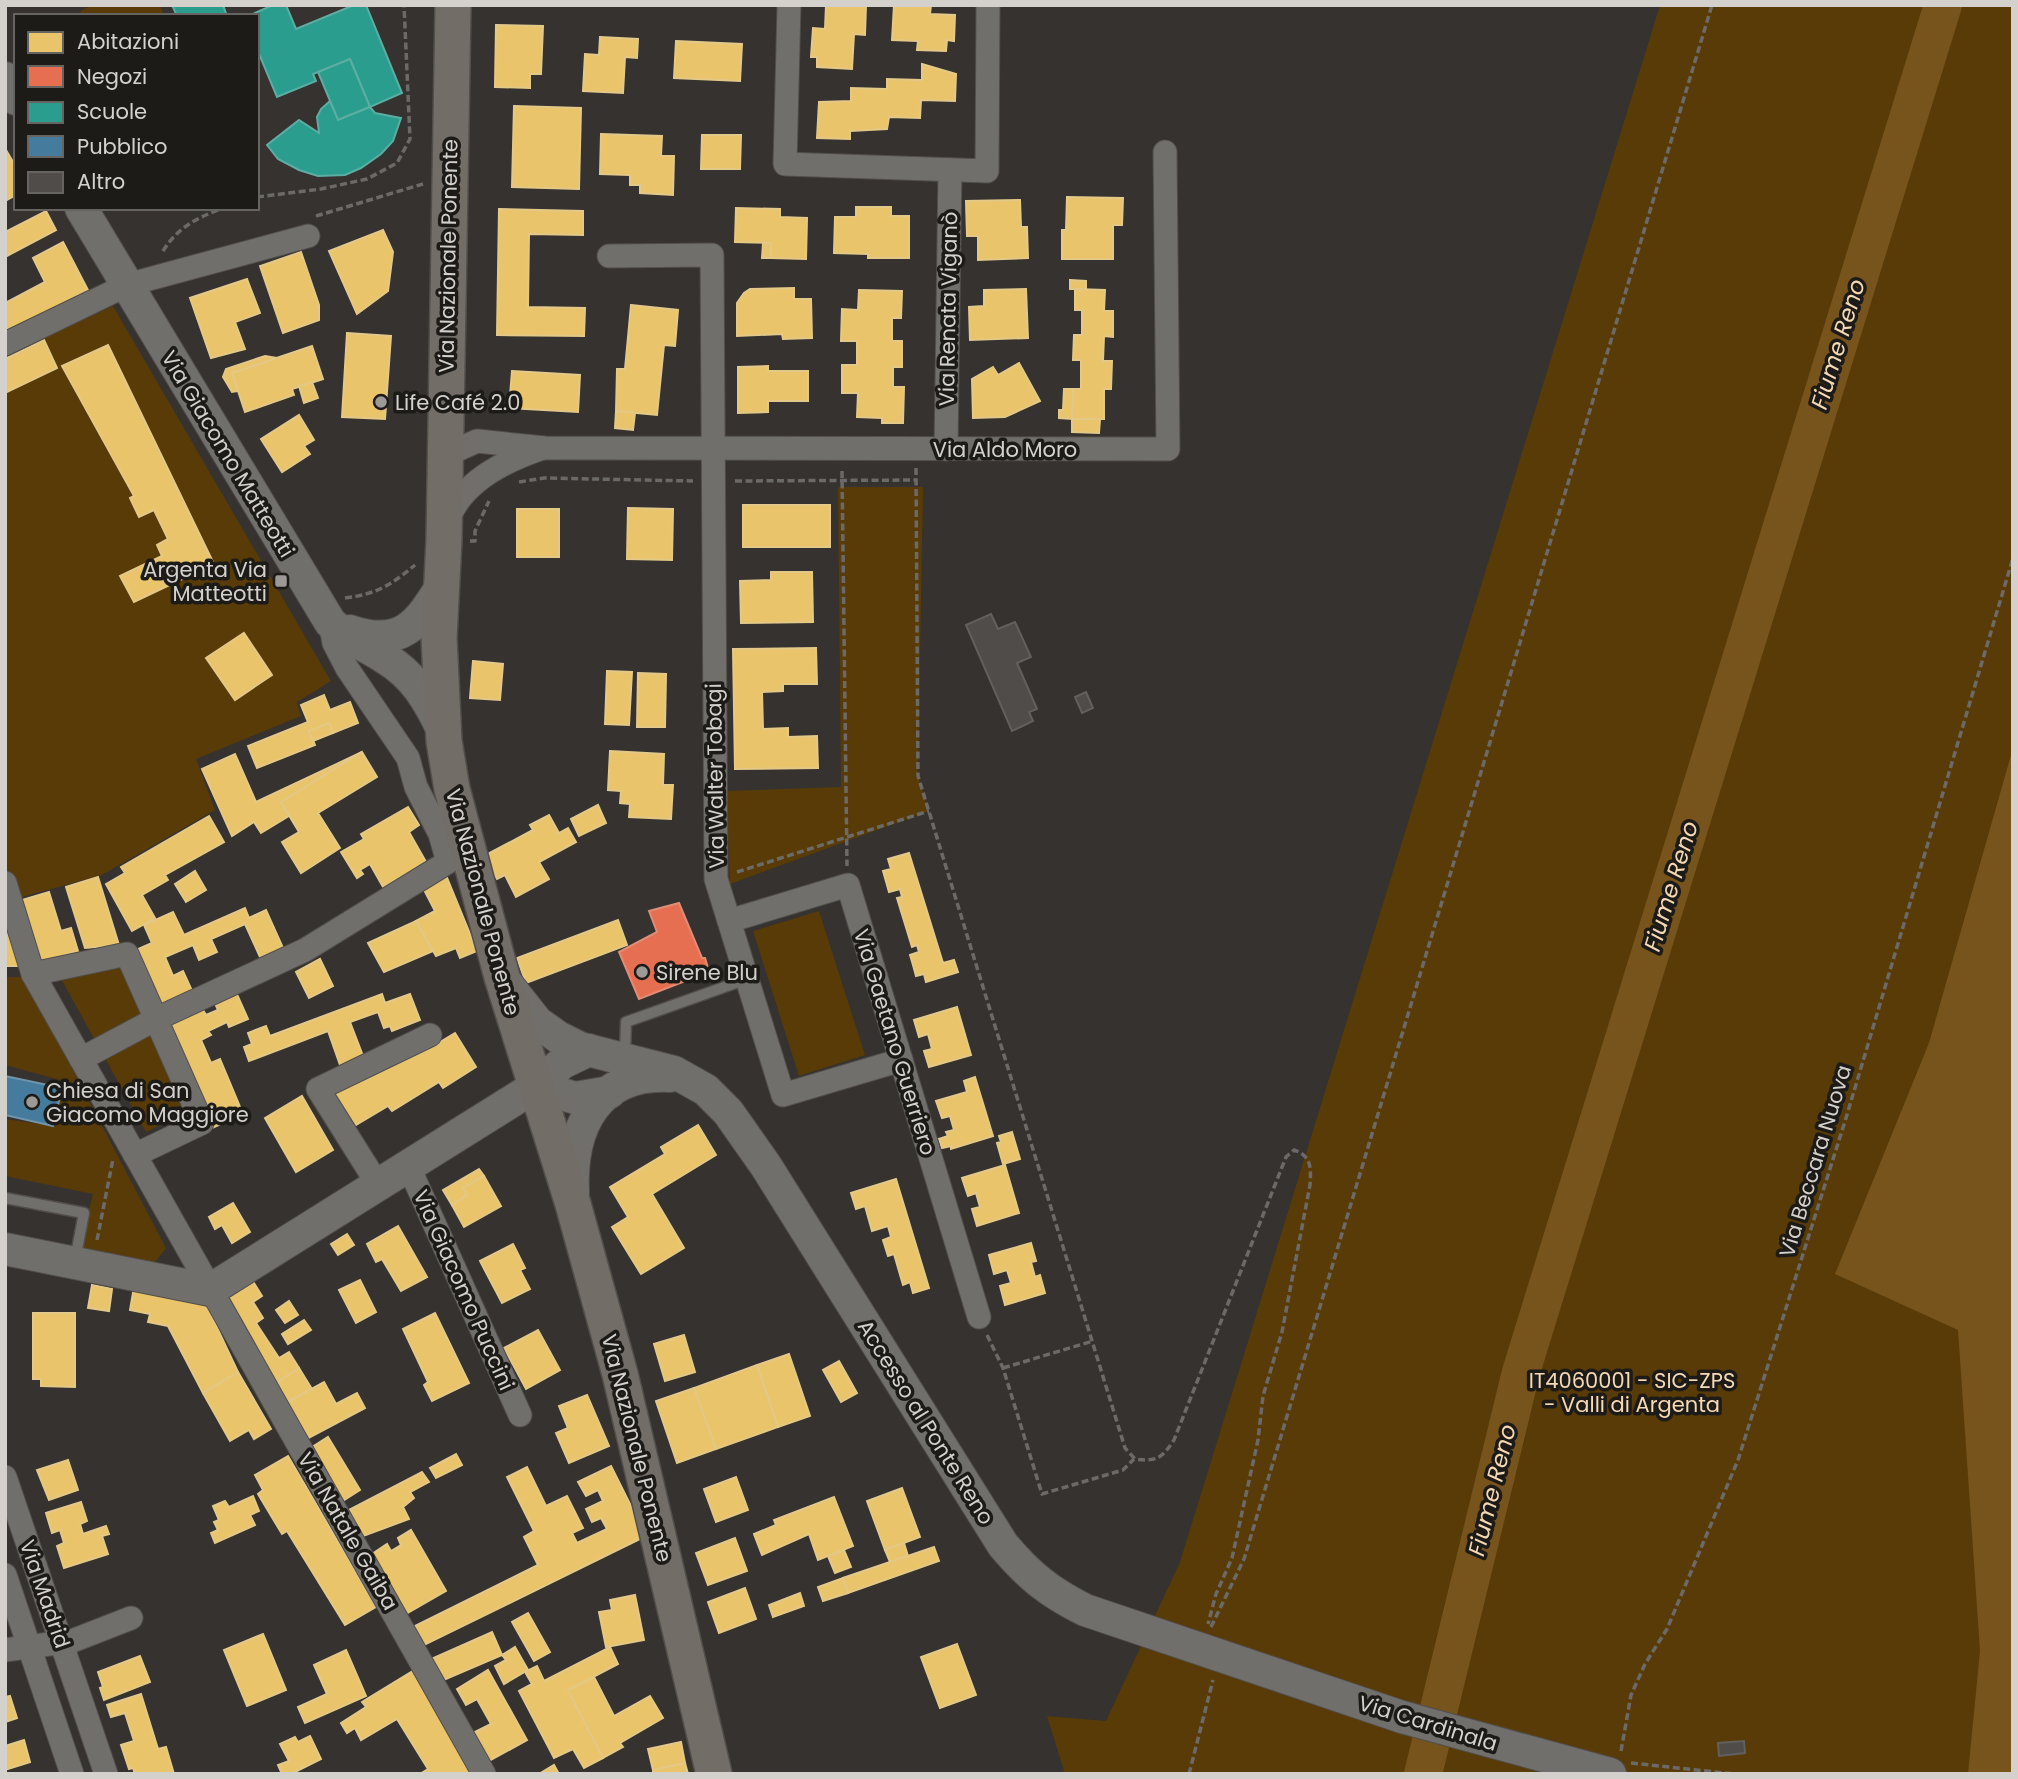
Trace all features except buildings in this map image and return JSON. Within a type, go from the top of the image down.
[{"type":"main road","name":"Via Nazionale Ponente","points":[[453,5],[444,533],[431,573],[440,658],[443,731],[452,789],[502,977],[573,1204],[620,1374],[714,1774]]},
{"type":"main road","points":[[5,78],[14,95]]},
{"type":"main road","name":"Via Giacomo Matteotti","points":[[82,210],[338,632],[387,647],[405,665],[418,666],[440,658]]},
{"type":"main road","points":[[387,647],[392,636],[410,629],[423,615],[431,573]]},
{"type":"main road","name":"Via Giacomo Matteotti","points":[[387,647],[420,688],[443,731]]},
{"type":"main road","name":"Accesso al Ponte Reno","points":[[502,977],[537,1021],[558,1037],[589,1050],[674,1072],[706,1090],[728,1112],[766,1166],[1003,1545],[1038,1583],[1058,1597],[1085,1610],[1249,1664]]},
{"type":"main road","points":[[5,1249],[210,1290],[377,1183],[536,1086],[562,1063],[589,1050]]},
{"type":"main road","points":[[573,1204],[572,1170],[575,1144],[588,1114],[598,1101],[625,1084],[644,1077],[684,1077]]},
{"type":"main road","points":[[536,1086],[575,1098],[610,1092]]},
{"type":"main road","name":"Via Cardinala","points":[[1249,1664],[1414,1721],[1612,1767]]},
{"type":"street","points":[[789,5],[785,164],[987,171],[988,5]]},
{"type":"street","name":"Via Aldo Moro","points":[[446,456],[477,440],[545,448],[1168,449],[1165,152]]},
{"type":"street","name":"Via Renata Viganò","points":[[946,449],[950,170]]},
{"type":"street","points":[[5,344],[127,285],[306,228]]},
{"type":"street","name":"Via Walter Tobagi","points":[[609,256],[712,255],[716,879],[783,1096],[901,1060]]},
{"type":"street","points":[[446,395],[463,422],[488,440]]},
{"type":"street","name":"Via Aldo Moro","points":[[444,533],[451,512],[475,483],[498,466],[545,448]]},
{"type":"street","name":"Via Aldo Moro","points":[[446,456],[461,465],[474,468],[498,466]]},
{"type":"street","name":"Via Giacomo Matteotti","points":[[156,1019],[305,950],[448,862],[440,834],[416,787],[408,758],[347,668],[334,643],[325,614]]},
{"type":"street","name":"Via Natale Gaiba","points":[[5,883],[33,974],[484,1774]]},
{"type":"street","points":[[729,921],[848,885]]},
{"type":"street","name":"Via Gaetano Guerriero","points":[[848,885],[979,1317]]},
{"type":"street","points":[[33,974],[127,954],[202,1123],[133,1152]]},
{"type":"street","points":[[81,1059],[156,1019]]},
{"type":"street","points":[[377,1183],[318,1089],[430,1035]]},
{"type":"street","name":"Via Giacomo Puccini","points":[[408,1165],[520,1415]]},
{"type":"street","name":"Via Madrid","points":[[5,1477],[106,1774]]},
{"type":"street","name":"Via Madrid","points":[[5,1575],[72,1774]]},
{"type":"street","points":[[5,1650],[62,1642],[131,1618]]},
{"type":"street","name":"Via Madrid","points":[[39,1676],[72,1672]]},
{"type":"lane","points":[[625,1058],[626,1022],[747,979]]},
{"type":"lane","points":[[5,1198],[84,1213],[84,1265]]},
{"type":"path","points":[[259,197],[367,180],[397,163],[410,139],[404,5]]},
{"type":"path","points":[[1210,1651],[1244,1559],[1712,5]]},
{"type":"path","points":[[306,228],[423,184]]},
{"type":"path","points":[[162,254],[172,236],[202,216],[218,210]]},
{"type":"path","points":[[842,448],[848,885]]},
{"type":"path","points":[[916,449],[918,776],[1125,1448],[1135,1459],[1150,1461],[1164,1455],[1174,1440],[1286,1157],[1294,1150],[1304,1153],[1311,1165],[1310,1185],[1282,1332],[1263,1396],[1258,1440],[1232,1558],[1216,1594],[1210,1651],[1189,1774]]},
{"type":"path","name":"Via Beccara Nuova","points":[[1612,1767],[1631,1695],[1645,1664],[1668,1629],[1738,1460],[1846,1118],[2013,558]]},
{"type":"path","points":[[325,614],[340,599],[371,595],[392,584],[431,573]]},
{"type":"path","points":[[716,879],[929,811]]},
{"type":"path","points":[[84,1265],[113,1159],[133,1152]]},
{"type":"path","points":[[979,1317],[1003,1368],[1042,1494],[1123,1470],[1135,1459]]},
{"type":"path","points":[[1003,1368],[1093,1341]]},
{"type":"path","points":[[1612,1767],[1734,1774]]},
{"type":"green space","points":[[93,5],[160,5],[163,14],[82,14],[80,11]]},
{"type":"green space","name":"IT4060001 - SIC-ZPS - Valli di Argenta","points":[[1660,5],[2013,5],[2013,1774],[1065,1774],[1047,1716],[1106,1721],[1180,1562]]},
{"type":"green space","points":[[113,306],[331,681],[297,702],[301,716],[196,759],[215,810],[102,875],[15,899],[5,866],[5,356]]},
{"type":"green space","points":[[838,487],[923,487],[918,776],[929,811],[730,884],[726,791],[841,787]]},
{"type":"green space","points":[[819,911],[865,1055],[799,1076],[753,931]]},
{"type":"green space","points":[[124,964],[191,1111],[146,1132],[60,977]]},
{"type":"green space","points":[[5,977],[24,977],[166,1248],[153,1265],[76,1258],[93,1194],[5,1176],[5,1119],[53,1126],[62,1088],[60,1080],[5,1065]]},
{"type":"shaded area","points":[[2013,748],[2013,1774],[1968,1774],[1980,1651],[1958,1330],[1835,1274],[1929,1043]]},
{"type":"waterway","name":"Fiume Reno","points":[[1423,1774],[1521,1372],[1943,5]]},
{"type":"place","name":"Life Café 2.0","points":[[381,402]]},
{"type":"place","name":"Argenta Via Matteotti","points":[[281,581]]},
{"type":"place","name":"Sirene Blu","points":[[642,972]]},
{"type":"place","name":"Chiesa di San Giacomo Maggiore","points":[[32,1102]]}]
